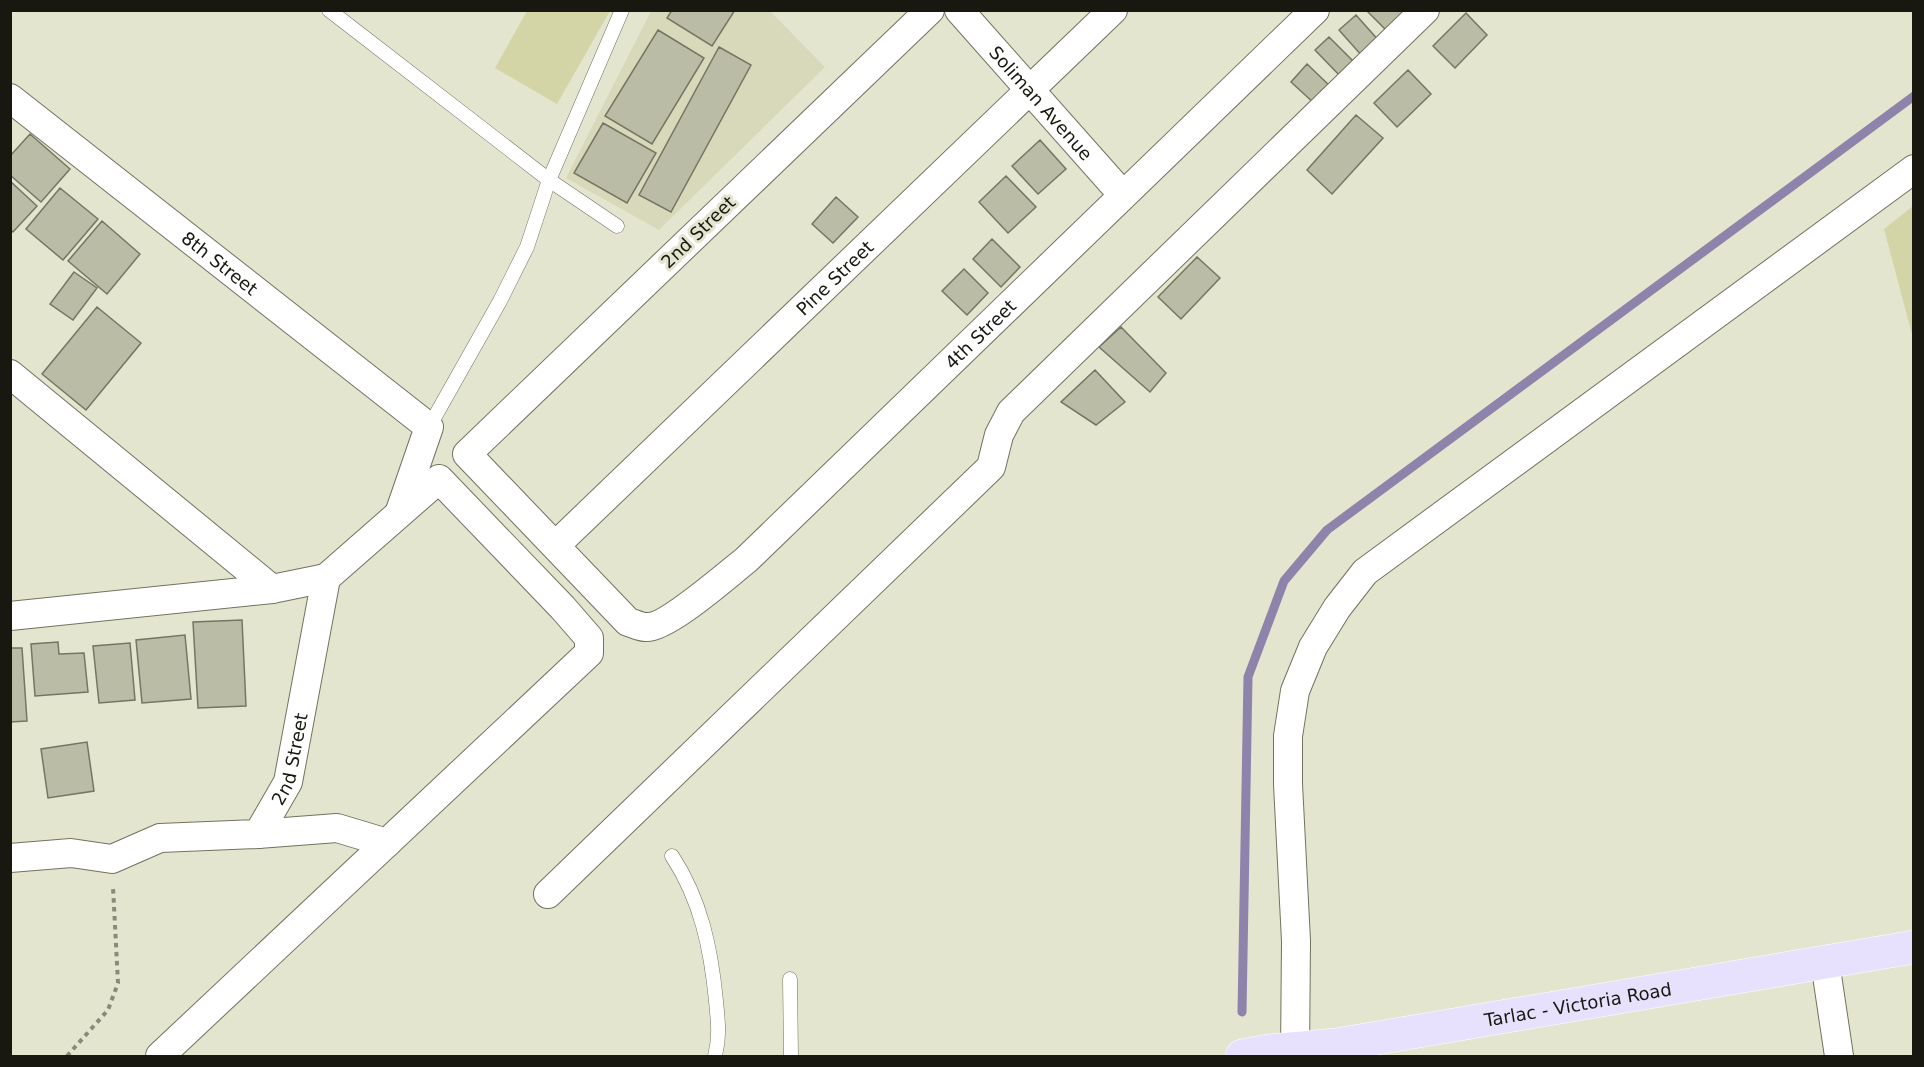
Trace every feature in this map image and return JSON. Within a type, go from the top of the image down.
[{"type":"main road","name":"Tarlac - Victoria Road","points":[[1242,1056],[1268,1052],[1295,1053],[1336,1044],[1914,946]]},
{"type":"street","name":"2nd Street","points":[[556,545],[467,454],[930,10]]},
{"type":"street","name":"Soliman Avenue","points":[[959,10],[1123,195]]},
{"type":"street","name":"Pine Street","points":[[556,545],[1113,10]]},
{"type":"street","name":"4th Street","points":[[556,545],[628,622],[647,628],[660,624],[677,614],[746,560],[1315,10]]},
{"type":"street","points":[[548,894],[990,466],[999,435],[1011,412],[1425,10]]},
{"type":"street","name":"8th Street","points":[[10,98],[429,427]]},
{"type":"street","points":[[1295,1053],[1296,941],[1288,784],[1288,736],[1295,691],[1312,647],[1337,608],[1365,572],[1914,169]]},
{"type":"street","points":[[10,374],[272,589]]},
{"type":"street","points":[[399,514],[429,427]]},
{"type":"street","points":[[10,616],[272,589],[326,578],[439,480],[589,638],[589,653],[160,1056]]},
{"type":"street","name":"2nd Street","points":[[258,834],[288,782],[326,578]]},
{"type":"street","points":[[10,858],[70,853],[112,859],[160,838],[337,828],[387,843]]},
{"type":"street","points":[[1825,962],[1839,1056]]},
{"type":"lane","points":[[329,10],[549,180],[617,226]]},
{"type":"lane","points":[[429,427],[500,301],[527,247],[549,180],[622,10]]},
{"type":"lane","points":[[672,855],[686,876],[711,951],[719,1039],[715,1056]]},
{"type":"lane","points":[[790,979],[791,1056]]},
{"type":"path","points":[[67,1056],[108,1010],[118,983],[112,859]]},
{"type":"shaded area","points":[[527,11],[610,11],[557,104],[495,68]]},
{"type":"shaded area","points":[[651,11],[770,11],[825,67],[659,230],[566,178]]},
{"type":"shaded area","points":[[1913,206],[1913,338],[1884,229]]},
{"type":"building","points":[[672,10],[735,10],[712,46],[667,18]]},
{"type":"building","points":[[1366,10],[1403,10],[1407,14],[1388,32]]},
{"type":"building","points":[[1466,13],[1487,35],[1455,68],[1433,46]]},
{"type":"building","points":[[1356,15],[1380,42],[1363,57],[1339,30]]},
{"type":"building","points":[[658,30],[704,58],[652,144],[605,116]]},
{"type":"building","points":[[1329,37],[1356,64],[1342,78],[1315,50]]},
{"type":"building","points":[[719,47],[751,65],[671,212],[639,195]]},
{"type":"building","points":[[1307,64],[1332,88],[1316,105],[1291,82]]},
{"type":"building","points":[[1408,70],[1431,94],[1397,127],[1374,103]]},
{"type":"building","points":[[1356,115],[1383,138],[1332,194],[1307,170]]},
{"type":"building","points":[[603,123],[656,153],[627,203],[574,173]]},
{"type":"building","points":[[30,134],[70,169],[41,202],[10,175],[10,156]]},
{"type":"building","points":[[1040,140],[1066,169],[1038,194],[1012,166]]},
{"type":"building","points":[[1006,176],[1036,207],[1008,233],[979,202]]},
{"type":"building","points":[[10,181],[37,206],[13,232],[10,229]]},
{"type":"building","points":[[60,188],[98,219],[63,260],[26,229]]},
{"type":"building","points":[[836,197],[858,217],[833,243],[812,224]]},
{"type":"building","points":[[102,221],[140,254],[107,294],[68,261]]},
{"type":"building","points":[[992,239],[1020,267],[1001,287],[973,259]]},
{"type":"building","points":[[1197,257],[1220,278],[1181,319],[1158,297]]},
{"type":"building","points":[[964,269],[988,293],[967,315],[942,291]]},
{"type":"building","points":[[74,272],[97,288],[73,320],[50,304]]},
{"type":"building","points":[[97,307],[141,343],[86,410],[42,374]]},
{"type":"building","points":[[1121,327],[1166,373],[1150,392],[1099,347]]},
{"type":"building","points":[[1095,370],[1125,402],[1096,425],[1061,402]]},
{"type":"building","points":[[242,620],[246,706],[198,708],[193,622]]},
{"type":"building","points":[[185,635],[191,699],[142,703],[136,640]]},
{"type":"building","points":[[58,642],[59,654],[84,653],[88,692],[35,696],[31,644]]},
{"type":"building","points":[[130,643],[135,700],[99,703],[93,646]]},
{"type":"building","points":[[10,648],[22,648],[27,721],[10,722]]},
{"type":"building","points":[[87,742],[94,791],[48,798],[41,749]]},
{"type":"waterway","points":[[1242,1012],[1248,677],[1284,581],[1327,530],[1914,96]]}]
